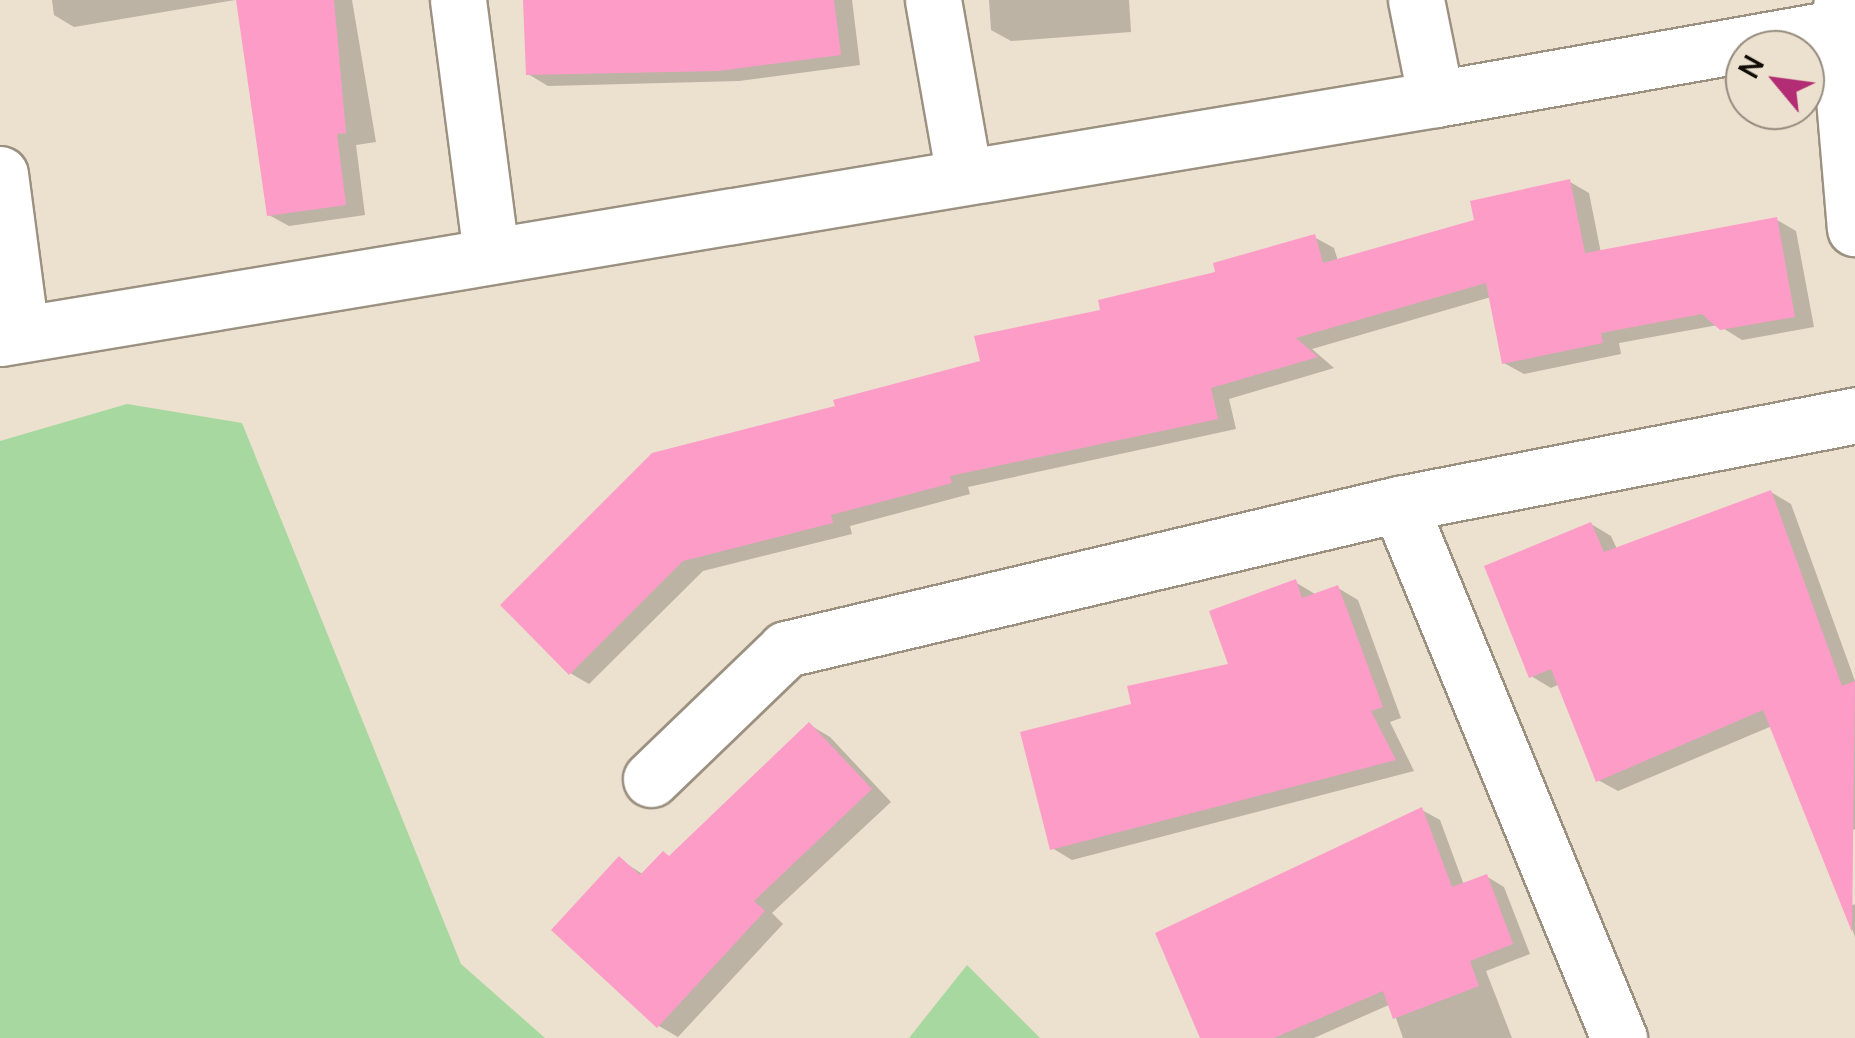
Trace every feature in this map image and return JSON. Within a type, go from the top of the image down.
[{"type":"street","points":[[458,0],[491,254]]},
{"type":"street","points":[[934,0],[964,176]]},
{"type":"street","points":[[1416,0],[1436,99]]},
{"type":"street","points":[[0,174],[10,336],[1436,99],[1845,17],[1855,228]]},
{"type":"street","points":[[652,779],[786,648],[1399,504],[1855,415]]},
{"type":"street","points":[[1399,504],[1619,1038]]},
{"type":"green space","points":[[127,404],[242,423],[461,964],[545,1038],[0,1038],[0,441]]},
{"type":"green space","points":[[967,965],[1040,1038],[909,1038]]},
{"type":"building","points":[[236,0],[334,0],[346,133],[337,134],[346,205],[267,216]]},
{"type":"building","points":[[523,0],[834,0],[841,55],[718,71],[526,75]]},
{"type":"building","points":[[1570,179],[1585,253],[1777,217],[1795,317],[1720,330],[1702,314],[1601,333],[1603,343],[1502,364],[1486,283],[1296,338],[1318,357],[1211,388],[1218,419],[950,476],[952,483],[831,515],[833,523],[683,561],[569,675],[500,605],[652,453],[835,406],[833,400],[980,361],[974,336],[1100,310],[1098,300],[1215,272],[1213,263],[1315,234],[1323,263],[1474,220],[1470,201]]},
{"type":"building","points":[[1771,490],[1842,686],[1855,681],[1852,932],[1763,710],[1596,782],[1551,669],[1529,678],[1484,566],[1591,522],[1604,552]]},
{"type":"building","points":[[1296,579],[1302,598],[1338,585],[1383,707],[1371,711],[1396,760],[1050,850],[1020,732],[1131,704],[1127,686],[1228,664],[1209,611]]},
{"type":"building","points":[[809,722],[872,789],[754,901],[765,911],[657,1028],[551,930],[619,856],[640,875],[663,851],[669,856]]},
{"type":"building","points":[[1422,807],[1452,887],[1487,874],[1513,944],[1470,961],[1479,986],[1393,1019],[1383,991],[1274,1038],[1200,1038],[1155,933]]}]
